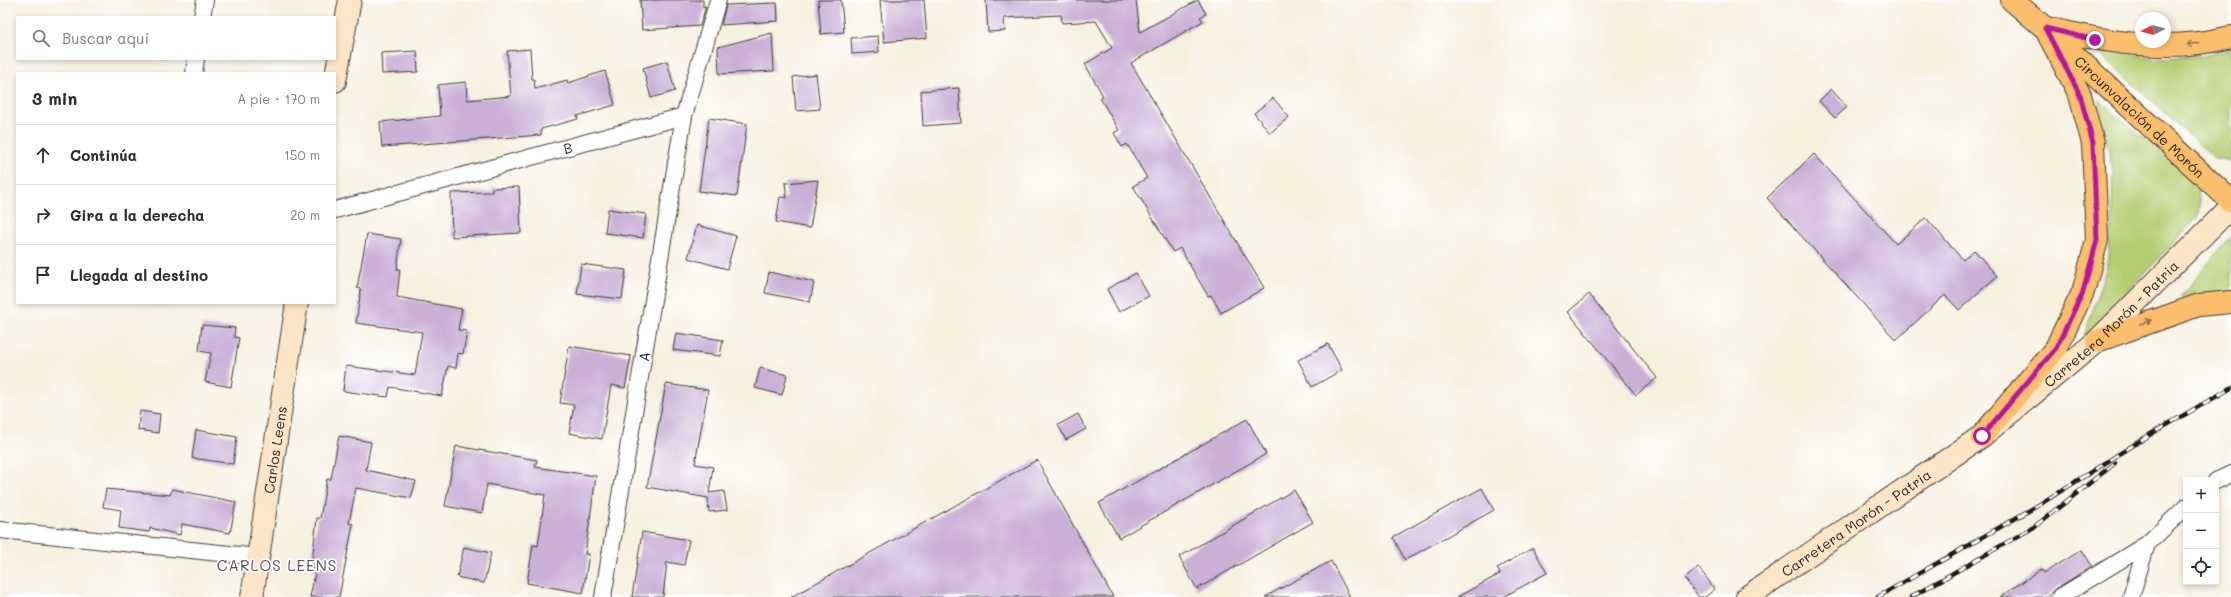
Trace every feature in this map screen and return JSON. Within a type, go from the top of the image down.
[{"type":"main road","points":[[336,76],[350,0]]},
{"type":"main road","name":"Circunvalación de Morón","points":[[2012,0],[2045,28],[2231,201]]},
{"type":"main road","points":[[2045,28],[2095,40],[2178,46],[2231,37]]},
{"type":"main road","points":[[1982,436],[2056,348],[2083,292],[2097,240],[2093,143],[2080,95],[2045,28]]},
{"type":"main road","name":"Carretera Morón - Patria","points":[[1747,597],[1982,436],[2097,341],[2231,207]]},
{"type":"main road","points":[[2097,341],[2199,305],[2231,302]]},
{"type":"main road","name":"Carlos Leens","points":[[252,597],[297,304]]},
{"type":"street","points":[[202,16],[205,0]]},
{"type":"street","points":[[684,116],[718,0]]},
{"type":"street","points":[[194,72],[196,60]]},
{"type":"street","name":"B","points":[[336,210],[684,116]]},
{"type":"street","name":"A","points":[[603,597],[684,116]]},
{"type":"street","points":[[2219,480],[2231,474]]},
{"type":"street","points":[[2060,597],[2147,544],[2183,510]]},
{"type":"street","points":[[0,530],[258,557]]},
{"type":"street","points":[[2131,597],[2147,544]]},
{"type":"green space","points":[[2094,48],[2154,58],[2203,56],[2231,49],[2231,161],[2214,158]]},
{"type":"green space","points":[[2098,100],[2194,180],[2198,194],[2199,208],[2197,218],[2084,337],[2106,269],[2111,235],[2113,172]]},
{"type":"green space","points":[[2231,236],[2231,293],[2180,297],[2228,239]]},
{"type":"building","points":[[640,0],[703,0],[703,7],[706,6],[700,26],[642,30]]},
{"type":"building","points":[[818,0],[841,0],[844,32],[821,34]]},
{"type":"building","points":[[880,0],[924,0],[927,38],[884,42]]},
{"type":"building","points":[[986,0],[1136,0],[1140,32],[1198,0],[1206,14],[1200,17],[1203,21],[1131,63],[1264,288],[1221,313],[1211,295],[1208,296],[1180,248],[1173,252],[1133,186],[1147,178],[1127,144],[1122,147],[1114,133],[1119,130],[1100,98],[1103,96],[1085,64],[1112,48],[1096,21],[1062,23],[1061,15],[1004,18],[1005,31],[988,32]]},
{"type":"building","points":[[777,3],[778,21],[721,25],[726,5]]},
{"type":"building","points":[[772,33],[774,71],[719,74],[718,47]]},
{"type":"building","points":[[878,36],[879,52],[852,54],[851,38]]},
{"type":"building","points":[[530,49],[532,79],[534,79],[535,89],[567,80],[568,83],[605,71],[615,105],[577,116],[578,119],[541,129],[541,135],[382,147],[380,122],[440,116],[438,85],[466,82],[467,100],[511,96],[507,51]]},
{"type":"building","points":[[417,51],[418,72],[382,74],[381,53]]},
{"type":"building","points":[[667,61],[675,91],[651,98],[643,68]]},
{"type":"building","points":[[816,74],[820,109],[796,111],[793,77]]},
{"type":"building","points":[[959,88],[961,123],[923,126],[921,91]]},
{"type":"building","points":[[1831,89],[1847,107],[1835,118],[1819,101]]},
{"type":"building","points":[[1273,98],[1289,117],[1270,133],[1254,113]]},
{"type":"building","points":[[709,118],[747,124],[737,196],[699,191]]},
{"type":"building","points":[[1814,154],[1896,244],[1926,218],[1963,260],[1974,250],[1997,276],[1959,310],[1945,295],[1896,340],[1767,198]]},
{"type":"building","points":[[818,180],[810,228],[776,222],[780,197],[787,198],[785,183]]},
{"type":"building","points":[[519,187],[521,233],[452,237],[451,193],[492,192],[492,188]]},
{"type":"building","points":[[608,209],[646,214],[643,238],[605,233]]},
{"type":"building","points":[[697,225],[736,236],[727,269],[688,258]]},
{"type":"building","points":[[367,234],[401,239],[397,269],[400,269],[397,297],[462,309],[458,330],[467,331],[463,354],[458,353],[456,368],[448,366],[442,396],[390,387],[388,397],[343,391],[346,366],[415,375],[422,332],[356,323],[361,289],[357,288]]},
{"type":"building","points":[[581,264],[626,270],[622,299],[577,294]]},
{"type":"building","points":[[769,272],[814,282],[810,302],[765,293]]},
{"type":"building","points":[[1136,273],[1149,296],[1119,312],[1107,289]]},
{"type":"building","points":[[1589,294],[1657,378],[1636,395],[1568,312]]},
{"type":"building","points":[[202,325],[235,328],[234,337],[239,338],[231,387],[205,382],[211,353],[199,351]]},
{"type":"building","points":[[676,333],[723,340],[720,356],[673,350]]},
{"type":"building","points":[[1328,344],[1342,370],[1312,387],[1298,360]]},
{"type":"building","points":[[569,346],[631,356],[625,388],[611,385],[602,439],[569,433],[574,405],[560,403]]},
{"type":"building","points":[[760,368],[787,375],[782,395],[755,388]]},
{"type":"building","points":[[666,384],[708,390],[695,464],[713,467],[709,493],[724,491],[727,510],[709,512],[708,498],[647,487]]},
{"type":"building","points":[[140,411],[160,414],[158,433],[138,430]]},
{"type":"building","points":[[1078,414],[1086,429],[1066,440],[1058,425]]},
{"type":"building","points":[[1247,419],[1266,454],[1119,538],[1099,503]]},
{"type":"building","points":[[196,430],[237,437],[233,464],[192,458]]},
{"type":"building","points":[[339,436],[371,442],[366,470],[416,481],[411,498],[356,488],[349,523],[353,524],[339,597],[310,597],[316,569],[311,568],[317,518],[320,518],[327,479],[331,479]]},
{"type":"building","points":[[456,446],[537,460],[535,467],[596,476],[585,554],[589,554],[583,593],[527,583],[533,545],[538,546],[545,495],[487,484],[482,513],[445,506]]},
{"type":"building","points":[[1037,460],[1113,597],[791,597]]},
{"type":"building","points":[[1482,488],[1494,510],[1405,560],[1393,537]]},
{"type":"building","points":[[106,489],[170,495],[172,489],[236,502],[230,533],[182,524],[180,535],[150,528],[149,532],[119,528],[121,510],[103,507]]},
{"type":"building","points":[[1294,490],[1313,522],[1197,589],[1179,557]]},
{"type":"building","points":[[642,532],[689,540],[684,565],[667,562],[663,597],[632,597]]},
{"type":"building","points":[[464,547],[491,553],[484,583],[457,577]]},
{"type":"building","points":[[1533,548],[1547,573],[1503,597],[1457,597],[1500,574],[1497,568]]},
{"type":"building","points":[[2082,550],[2092,566],[2055,589],[2046,597],[2000,597],[2042,569],[2044,573]]},
{"type":"building","points":[[1331,561],[1350,597],[1265,597]]},
{"type":"building","points":[[1698,567],[1715,589],[1705,597],[1699,597],[1685,579]]},
{"type":"railway","points":[[1878,597],[2037,506],[2151,434],[2231,388]]},
{"type":"railway","points":[[1911,597],[2034,527],[2115,463]]},
{"type":"district","name":"CARLOS LEENS","points":[[277,565]]},
{"type":"route","points":[[1982,436],[2056,348],[2083,292],[2097,240],[2093,143],[2080,95],[2045,28],[2095,40]]}]
